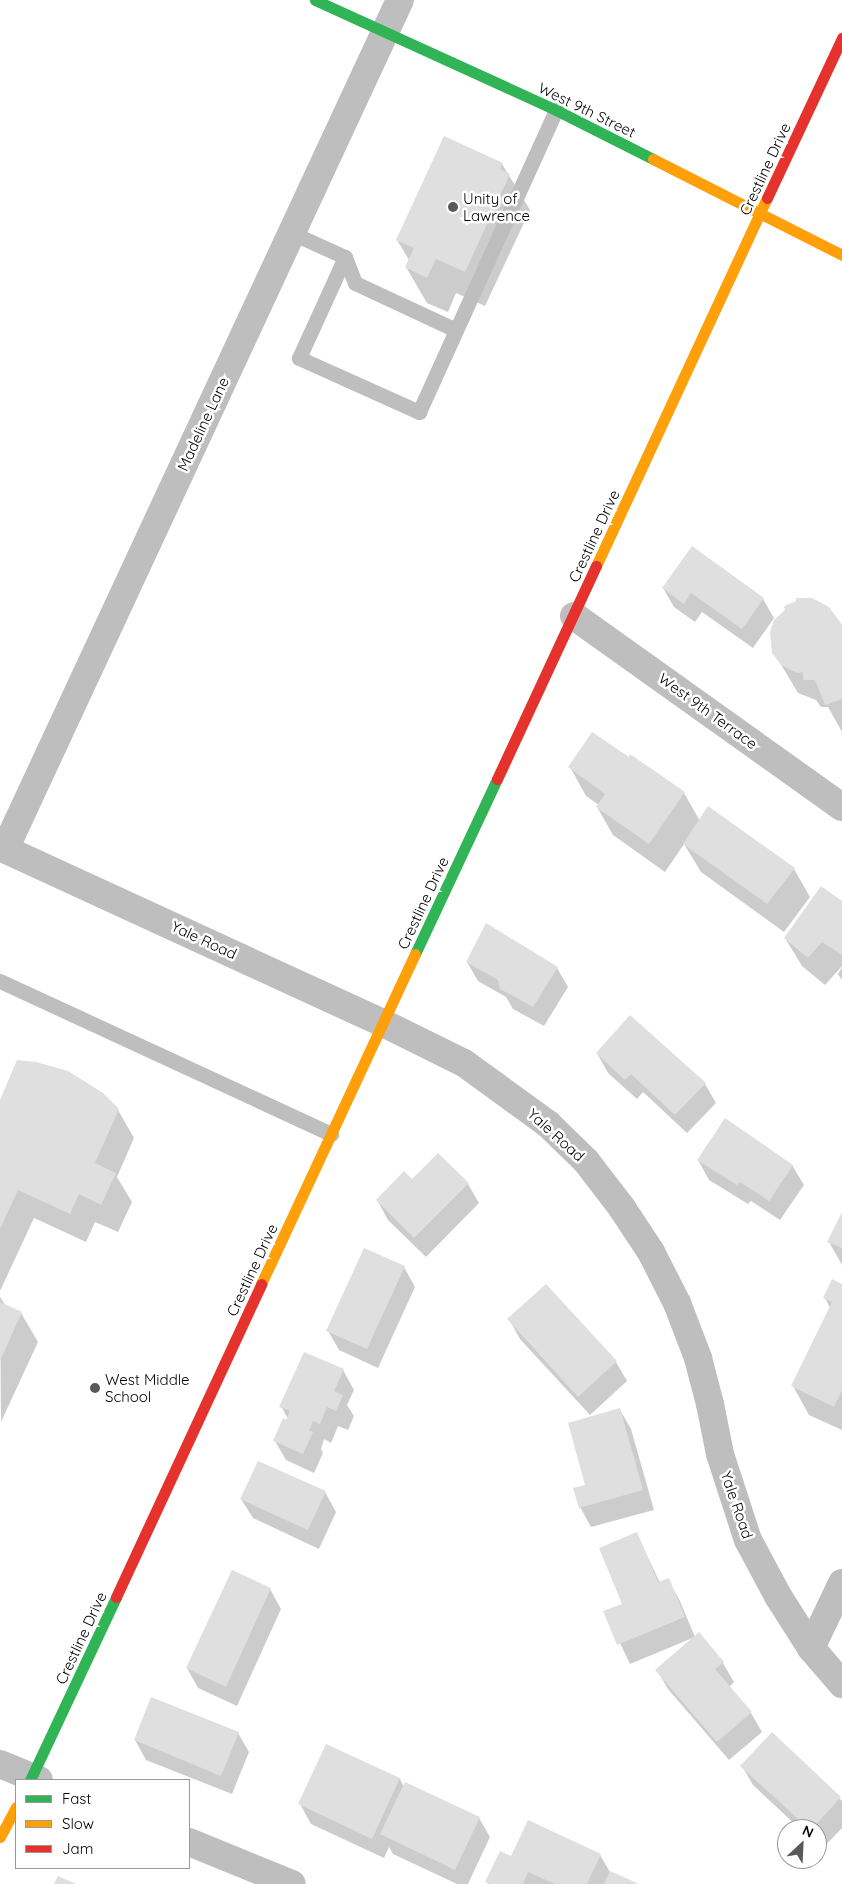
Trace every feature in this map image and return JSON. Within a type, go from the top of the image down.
[{"type":"street","name":"West 9th Street","points":[[315,0],[556,110],[842,255]]},
{"type":"street","name":"Madeline Lane","points":[[2,848],[400,0]]},
{"type":"street","name":"Crestline Drive","points":[[34,1779],[383,1023],[842,38]]},
{"type":"street","name":"West 9th Terrace","points":[[574,616],[842,807]]},
{"type":"street","name":"Yale Road","points":[[2,848],[383,1023],[464,1063],[548,1124],[586,1161],[622,1208],[651,1252],[677,1303],[691,1339],[710,1404],[720,1454],[748,1540],[778,1596],[812,1648],[842,1684]]},
{"type":"street","points":[[812,1648],[842,1583]]},
{"type":"street","points":[[0,1764],[34,1779]]},
{"type":"street","points":[[0,1837],[15,1809]]},
{"type":"street","points":[[190,1842],[292,1884]]},
{"type":"lane","points":[[345,257],[299,358],[418,412],[556,110]]},
{"type":"lane","points":[[292,233],[345,257],[355,283],[456,330]]},
{"type":"lane","points":[[0,981],[332,1134]]},
{"type":"building","name":"Unity of Lawrence","points":[[444,136],[503,163],[500,169],[510,174],[465,272],[436,259],[427,278],[405,267],[414,248],[396,240]]},
{"type":"building","points":[[692,546],[764,598],[742,629],[691,593],[684,604],[662,588]]},
{"type":"building","points":[[796,598],[812,598],[829,607],[842,625],[842,699],[825,705],[815,680],[803,680],[803,672],[797,673],[781,665],[772,653],[770,632],[774,620],[785,610],[784,607],[786,605],[796,601]]},
{"type":"building","points":[[592,732],[629,757],[630,754],[685,792],[649,844],[596,807],[605,794],[568,767]]},
{"type":"building","points":[[708,806],[795,868],[767,904],[683,844]]},
{"type":"building","points":[[821,886],[842,901],[842,955],[822,942],[808,958],[784,938]]},
{"type":"building","points":[[486,923],[558,967],[533,1007],[500,989],[498,980],[466,962]]},
{"type":"building","points":[[630,1015],[706,1083],[675,1115],[631,1074],[625,1080],[596,1053]]},
{"type":"building","points":[[17,1060],[36,1062],[68,1071],[103,1093],[119,1109],[95,1163],[116,1173],[101,1205],[79,1194],[70,1214],[18,1190],[0,1229],[0,1100]]},
{"type":"building","points":[[725,1118],[793,1165],[769,1201],[740,1182],[737,1185],[697,1160]]},
{"type":"building","points":[[438,1153],[469,1183],[414,1238],[376,1200],[404,1171],[412,1179]]},
{"type":"building","points":[[842,1212],[842,1248],[827,1242]]},
{"type":"building","points":[[364,1248],[405,1266],[367,1349],[326,1331]]},
{"type":"building","points":[[832,1279],[842,1284],[842,1390],[834,1407],[791,1386],[832,1302],[823,1298]]},
{"type":"building","points":[[546,1284],[617,1361],[578,1397],[507,1319]]},
{"type":"building","points":[[0,1302],[22,1312],[0,1361]]},
{"type":"building","points":[[304,1352],[344,1369],[334,1391],[343,1395],[336,1411],[327,1407],[320,1424],[313,1421],[309,1431],[313,1432],[303,1454],[273,1441],[283,1418],[286,1420],[290,1411],[279,1407]]},
{"type":"building","points":[[620,1408],[643,1490],[579,1508],[573,1488],[585,1485],[568,1423]]},
{"type":"building","points":[[258,1461],[326,1491],[308,1530],[240,1499]]},
{"type":"building","points":[[637,1532],[658,1582],[669,1578],[685,1617],[617,1645],[603,1611],[622,1604],[599,1548]]},
{"type":"building","points":[[232,1570],[271,1588],[226,1687],[186,1668]]},
{"type":"building","points":[[699,1632],[724,1662],[715,1669],[752,1712],[717,1742],[655,1670]]},
{"type":"building","points":[[151,1697],[239,1732],[221,1776],[134,1740]]},
{"type":"building","points":[[772,1732],[841,1797],[821,1819],[798,1819],[740,1766]]},
{"type":"building","points":[[326,1744],[400,1778],[372,1839],[298,1804]]},
{"type":"building","points":[[405,1782],[480,1817],[455,1870],[380,1834]]},
{"type":"building","points":[[528,1820],[601,1854],[587,1884],[555,1884],[528,1872],[523,1884],[490,1884],[485,1882],[500,1851],[511,1856]]},
{"type":"building","points":[[610,1871],[639,1884],[604,1884]]},
{"type":"building","points":[[58,1876],[76,1884],[54,1884]]},
{"type":"traffic: fast","points":[[315,0],[556,110],[653,159]]},
{"type":"traffic: fast","points":[[415,954],[497,779]]},
{"type":"traffic: fast","points":[[30,1779],[116,1597]]},
{"type":"traffic: slow","points":[[653,159],[842,255]]},
{"type":"traffic: slow","points":[[596,566],[767,198]]},
{"type":"traffic: slow","points":[[261,1284],[415,954]]},
{"type":"traffic: slow","points":[[0,1837],[15,1809]]},
{"type":"traffic: jam","points":[[767,198],[842,38]]},
{"type":"traffic: jam","points":[[497,779],[596,566]]},
{"type":"traffic: jam","points":[[116,1597],[261,1284]]},
{"type":"place","name":"Unity of Lawrence","points":[[453,207]]},
{"type":"place","name":"West Middle School","points":[[95,1388]]}]
